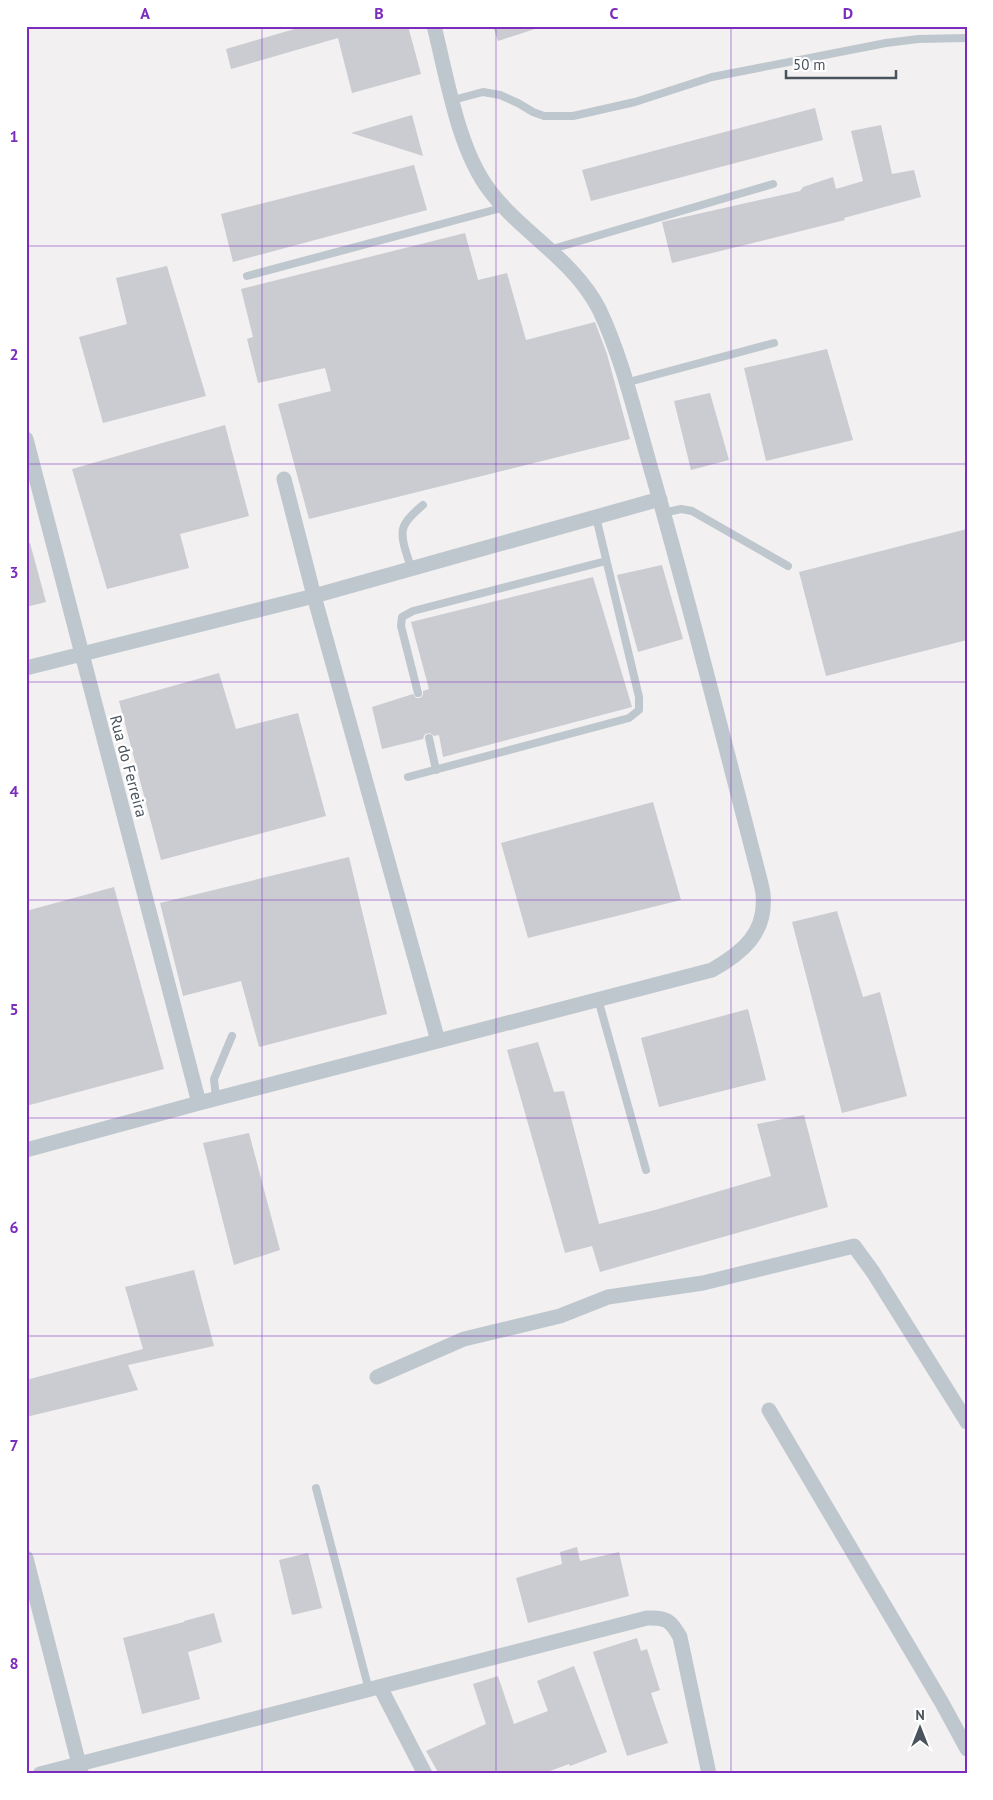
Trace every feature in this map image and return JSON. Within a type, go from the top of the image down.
[{"type":"street","points":[[26,1150],[216,1098],[712,970],[732,959],[748,944],[757,932],[763,913],[763,894],[757,868],[661,506],[613,344],[598,307],[576,275],[504,207],[490,192],[475,169],[466,147],[434,26]]},
{"type":"street","name":"Rua do Ferreira","points":[[27,448],[199,1103]]},
{"type":"street","points":[[284,480],[314,596],[438,1041]]},
{"type":"street","points":[[26,668],[314,596],[596,517],[661,506]]},
{"type":"street","points":[[377,1377],[464,1339],[560,1316],[608,1297],[703,1283],[854,1246],[873,1272],[967,1422]]},
{"type":"street","points":[[769,1410],[942,1703],[967,1749]]},
{"type":"street","points":[[26,1558],[80,1769]]},
{"type":"street","points":[[40,1774],[80,1769],[375,1689],[647,1618],[658,1617],[668,1620],[680,1637],[709,1774]]},
{"type":"street","points":[[375,1689],[425,1774]]},
{"type":"lane","points":[[453,100],[483,92],[500,95],[544,116],[573,116],[635,102],[712,77],[886,43],[918,39],[967,38]]},
{"type":"lane","points":[[549,250],[773,184]]},
{"type":"lane","points":[[247,276],[504,207]]},
{"type":"lane","points":[[625,383],[774,343]]},
{"type":"lane","points":[[411,568],[403,538],[403,527],[410,517],[423,505]]},
{"type":"lane","points":[[661,506],[692,511],[788,566]]},
{"type":"lane","points":[[408,777],[629,718],[639,710],[639,696],[596,517]]},
{"type":"lane","points":[[418,693],[402,626],[402,617],[413,610],[606,561]]},
{"type":"lane","points":[[429,738],[436,770]]},
{"type":"lane","points":[[598,999],[646,1170]]},
{"type":"lane","points":[[216,1098],[214,1079],[232,1036]]},
{"type":"lane","points":[[316,1488],[375,1689]]},
{"type":"building","points":[[305,26],[408,26],[421,74],[352,93],[338,38],[231,69],[226,49]]},
{"type":"building","points":[[493,26],[534,26],[535,29],[498,41]]},
{"type":"building","points":[[815,108],[823,140],[591,201],[582,170]]},
{"type":"building","points":[[412,115],[423,156],[351,133]]},
{"type":"building","points":[[881,125],[892,174],[914,170],[921,197],[844,218],[845,220],[672,263],[662,222],[800,191],[803,187],[833,177],[836,189],[863,181],[851,131]]},
{"type":"building","points":[[414,165],[427,210],[233,262],[221,214]]},
{"type":"building","points":[[465,233],[478,280],[507,273],[526,340],[595,322],[607,354],[630,439],[309,519],[278,404],[331,391],[325,368],[258,383],[247,339],[253,337],[241,289]]},
{"type":"building","points":[[167,266],[206,396],[103,423],[79,337],[127,324],[116,278]]},
{"type":"building","points":[[827,349],[853,440],[766,461],[744,368]]},
{"type":"building","points":[[710,393],[729,460],[691,470],[674,401]]},
{"type":"building","points":[[225,425],[249,516],[180,534],[189,568],[107,589],[72,469]]},
{"type":"building","points":[[967,529],[967,640],[826,676],[799,572]]},
{"type":"building","points":[[30,543],[46,602],[26,607],[26,544]]},
{"type":"building","points":[[662,565],[683,639],[638,652],[617,575]]},
{"type":"building","points":[[593,577],[632,707],[443,757],[439,735],[434,736],[430,733],[425,734],[423,739],[382,749],[372,707],[413,694],[416,698],[420,698],[423,695],[423,691],[429,689],[411,622]]},
{"type":"building","points":[[219,673],[236,729],[298,713],[326,816],[161,860],[119,701]]},
{"type":"building","points":[[653,802],[681,900],[528,938],[501,843]]},
{"type":"building","points":[[349,857],[387,1014],[259,1047],[241,981],[183,996],[160,903]]},
{"type":"building","points":[[114,887],[164,1069],[26,1106],[26,911]]},
{"type":"building","points":[[837,911],[863,997],[880,992],[907,1096],[842,1113],[792,922]]},
{"type":"building","points":[[748,1009],[766,1080],[659,1107],[641,1038]]},
{"type":"building","points":[[538,1042],[554,1092],[564,1091],[599,1224],[655,1210],[771,1176],[757,1124],[804,1115],[828,1207],[600,1272],[592,1246],[565,1253],[507,1050]]},
{"type":"building","points":[[249,1133],[280,1250],[234,1265],[203,1143]]},
{"type":"building","points":[[194,1270],[214,1346],[128,1365],[138,1390],[26,1417],[26,1380],[143,1349],[125,1287]]},
{"type":"building","points":[[577,1547],[580,1561],[619,1552],[629,1596],[528,1623],[516,1578],[562,1564],[560,1552]]},
{"type":"building","points":[[308,1553],[322,1608],[292,1615],[279,1560]]},
{"type":"building","points":[[214,1613],[222,1642],[188,1652],[200,1699],[142,1714],[123,1638]]},
{"type":"building","points":[[637,1638],[641,1651],[647,1649],[660,1690],[651,1693],[668,1743],[627,1756],[593,1652]]},
{"type":"building","points":[[574,1666],[607,1752],[542,1774],[439,1774],[426,1751],[486,1724],[473,1684],[498,1676],[514,1724],[548,1711],[537,1681]]}]
